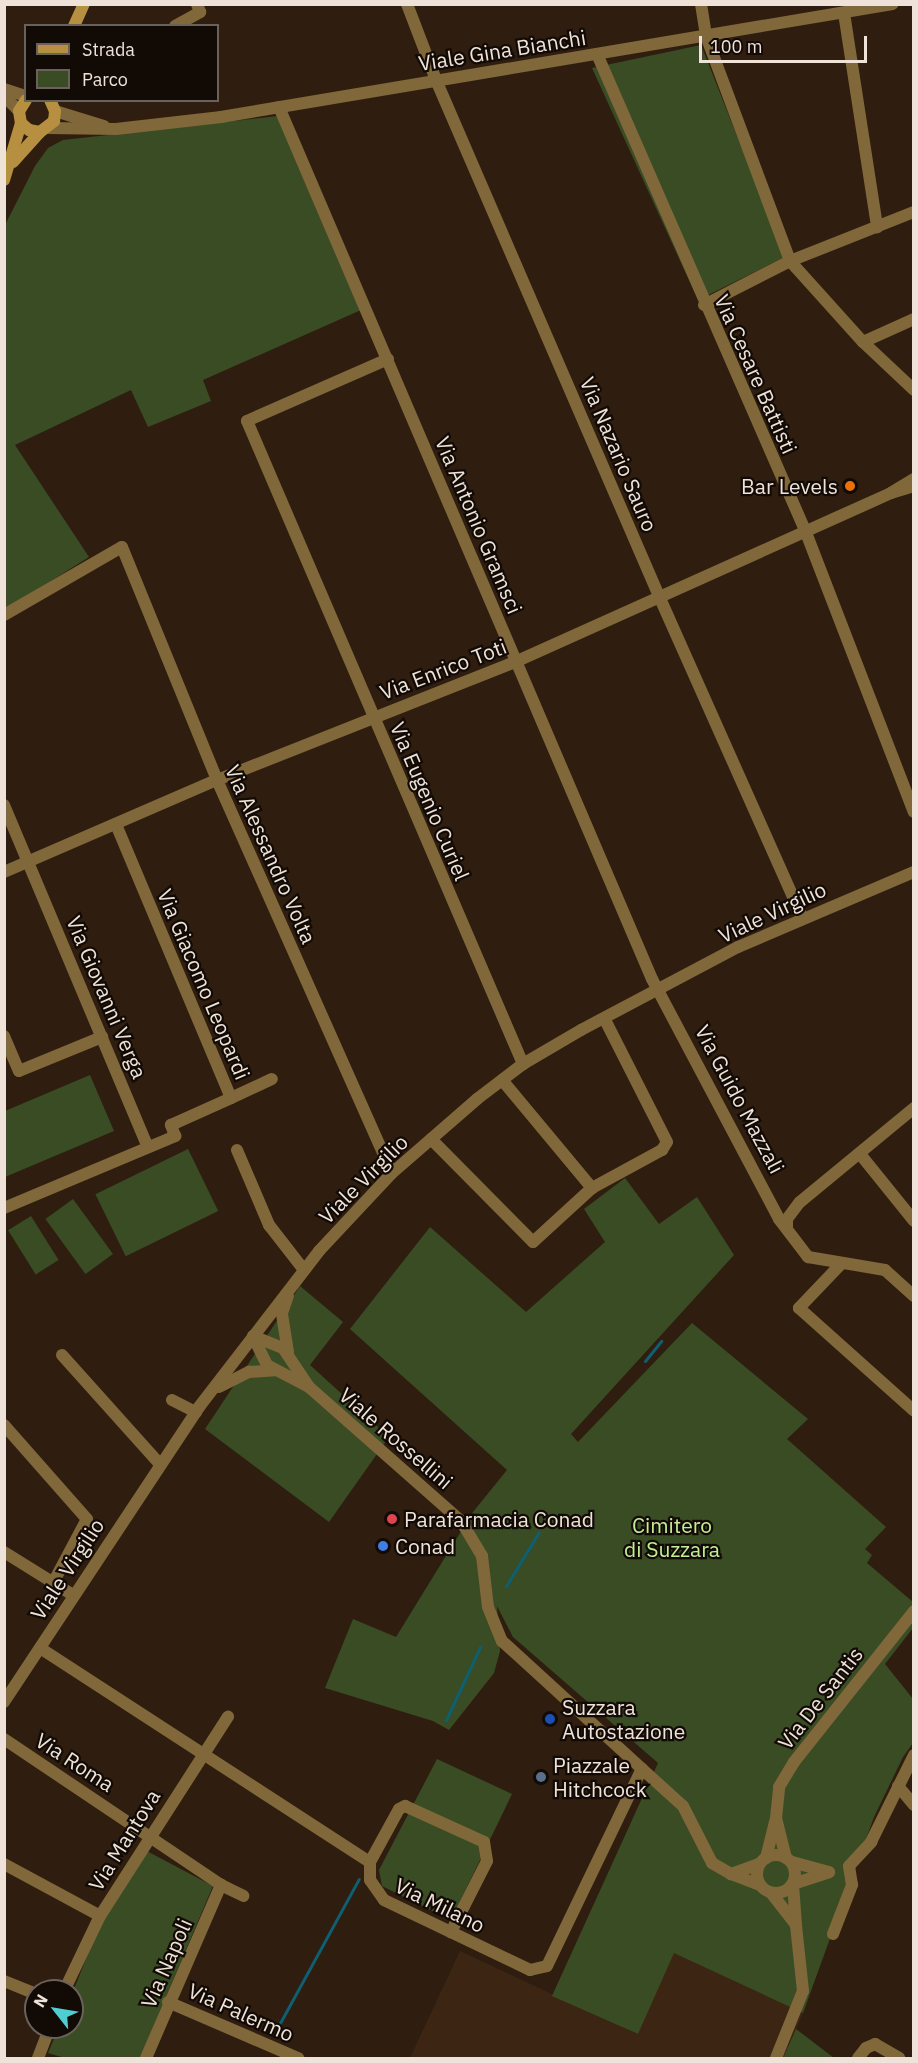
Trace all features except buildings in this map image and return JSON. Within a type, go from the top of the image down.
[{"type":"main road","points":[[75,24],[84,4]]},
{"type":"main road","points":[[13,162],[44,130],[52,106]]},
{"type":"main road","points":[[22,111],[29,130],[44,130]]},
{"type":"main road","points":[[4,180],[13,162],[22,111]]},
{"type":"street","points":[[179,24],[200,12],[197,4]]},
{"type":"street","name":"Via Nazario Sauro","points":[[407,4],[436,80],[659,596],[802,917]]},
{"type":"street","points":[[701,4],[706,36],[790,261],[863,342],[914,390]]},
{"type":"street","name":"Viale Gina Bianchi","points":[[44,130],[116,129],[279,107],[893,4]]},
{"type":"street","points":[[844,13],[877,227]]},
{"type":"street","name":"Via Cesare Battisti","points":[[597,54],[704,305],[806,530],[914,812]]},
{"type":"street","points":[[4,88],[24,95]]},
{"type":"street","points":[[4,96],[22,111]]},
{"type":"street","points":[[52,106],[116,129]]},
{"type":"street","name":"Via Antonio Gramsci","points":[[279,107],[515,662],[652,979],[660,989]]},
{"type":"street","points":[[704,305],[790,261],[914,212]]},
{"type":"street","points":[[863,342],[914,319]]},
{"type":"street","name":"Via Eugenio Curiel","points":[[388,359],[247,421],[523,1064]]},
{"type":"street","name":"Via Enrico Toti","points":[[891,493],[914,479]]},
{"type":"street","name":"Via Enrico Toti","points":[[4,872],[217,780],[515,662],[806,530],[891,493],[914,486]]},
{"type":"street","name":"Via Alessandro Volta","points":[[4,615],[122,547],[217,780],[392,1173]]},
{"type":"street","name":"Via Giovanni Verga","points":[[4,805],[148,1147]]},
{"type":"street","name":"Via Giacomo Leopardi","points":[[116,824],[231,1098],[171,1125],[175,1136],[148,1147]]},
{"type":"street","name":"Viale Virgilio","points":[[4,1701],[159,1463],[208,1395],[304,1270],[392,1173],[523,1064],[604,1018],[802,917],[914,872]]},
{"type":"street","name":"Via Guido Mazzali","points":[[660,989],[787,1227],[808,1257],[885,1270],[914,1296]]},
{"type":"street","points":[[431,1139],[533,1242],[592,1188],[662,1150],[667,1142],[604,1018]]},
{"type":"street","points":[[4,1036],[19,1071],[102,1037]]},
{"type":"street","points":[[231,1098],[272,1079]]},
{"type":"street","points":[[502,1080],[592,1188]]},
{"type":"street","points":[[787,1227],[787,1219],[800,1202],[914,1108]]},
{"type":"street","points":[[4,1208],[148,1147]]},
{"type":"street","points":[[237,1150],[269,1225],[304,1270]]},
{"type":"street","points":[[860,1154],[914,1221]]},
{"type":"street","points":[[841,1264],[799,1308],[914,1411]]},
{"type":"street","points":[[290,1287],[282,1313],[284,1341],[290,1359]]},
{"type":"street","points":[[253,1336],[276,1344],[290,1359],[309,1387]]},
{"type":"street","points":[[253,1336],[260,1357],[276,1370],[309,1387]]},
{"type":"street","points":[[62,1354],[159,1463]]},
{"type":"street","points":[[208,1395],[231,1378],[255,1371],[276,1370]]},
{"type":"street","name":"Viale Rossellini","points":[[309,1387],[462,1521],[482,1556],[488,1607],[502,1641],[642,1768]]},
{"type":"street","points":[[172,1400],[196,1412]]},
{"type":"street","points":[[4,1425],[83,1511],[87,1519],[85,1528],[53,1583]]},
{"type":"street","points":[[4,1552],[73,1595]]},
{"type":"street","name":"Via De Santis","points":[[776,1818],[778,1787],[794,1761],[914,1611]]},
{"type":"street","points":[[40,1648],[370,1862],[399,1809],[405,1806],[484,1842],[488,1848],[487,1861],[451,1932]]},
{"type":"street","name":"Via Mantova","points":[[70,1979],[100,1916],[149,1834],[228,1717]]},
{"type":"street","name":"Via Roma","points":[[4,1739],[149,1834],[221,1885],[244,1896]]},
{"type":"street","points":[[772,1894],[785,1892],[793,1884],[849,1866],[864,1854],[914,1755]]},
{"type":"street","points":[[642,1768],[683,1806],[712,1863],[731,1874],[759,1885],[772,1894],[796,1925]]},
{"type":"street","name":"Via Milano","points":[[370,1862],[370,1880],[378,1896],[531,1970],[547,1966],[642,1768]]},
{"type":"street","points":[[898,1786],[914,1805]]},
{"type":"street","points":[[776,1818],[788,1860],[795,1873],[793,1884],[803,1991],[776,2058]]},
{"type":"street","points":[[759,1885],[762,1861],[776,1818]]},
{"type":"street","points":[[731,1874],[762,1861],[788,1860],[829,1872]]},
{"type":"street","points":[[4,1864],[100,1916]]},
{"type":"street","points":[[833,1934],[852,1885],[849,1866]]},
{"type":"street","name":"Via Napoli","points":[[146,2058],[168,2002],[221,1885]]},
{"type":"street","points":[[4,1982],[24,1990]]},
{"type":"street","name":"Via Palermo","points":[[168,2002],[298,2058]]},
{"type":"street","points":[[38,2058],[45,2039]]},
{"type":"street","points":[[858,2058],[866,2048],[875,2044],[898,2058]]},
{"type":"shaded area","points":[[460,1951],[637,2034],[673,1952],[803,2013],[783,2058],[410,2058]]},
{"type":"green space","points":[[701,45],[785,257],[698,300],[592,68]]},
{"type":"green space","points":[[278,116],[361,310],[203,380],[211,401],[148,427],[131,390],[15,445],[89,557],[5,610],[5,225],[35,166],[48,148],[63,140]]},
{"type":"green space","points":[[90,1075],[114,1131],[5,1177],[5,1111]]},
{"type":"green space","points":[[188,1149],[218,1211],[126,1256],[95,1194]]},
{"type":"green space","name":"Cimitero di Suzzara","points":[[625,1178],[659,1224],[697,1197],[734,1255],[571,1434],[578,1442],[692,1323],[808,1419],[787,1439],[886,1527],[865,1549],[872,1555],[867,1563],[913,1602],[913,1628],[885,1664],[913,1699],[913,1743],[903,1757],[874,1817],[803,2013],[674,1953],[638,2034],[552,1996],[658,1763],[513,1637],[497,1606],[500,1651],[494,1673],[449,1730],[433,1721],[325,1688],[353,1619],[396,1637],[473,1512],[507,1470],[350,1329],[430,1227],[526,1312],[605,1242],[584,1209]]},
{"type":"green space","points":[[73,1199],[113,1254],[85,1274],[45,1219]]},
{"type":"green space","points":[[31,1216],[59,1260],[36,1274],[8,1230]]},
{"type":"green space","points":[[300,1286],[343,1322],[310,1365],[389,1437],[329,1522],[205,1429]]},
{"type":"green space","points":[[437,1759],[512,1794],[451,1920],[382,1886],[379,1870]]},
{"type":"green space","points":[[141,1848],[213,1886],[140,2058],[65,2058],[48,2053],[54,2039],[84,2039],[84,1979],[78,1979],[102,1919]]},
{"type":"green space","points":[[796,2029],[834,2058],[783,2058]]},
{"type":"waterway","points":[[645,1361],[661,1341]]},
{"type":"waterway","points":[[506,1586],[539,1532]]},
{"type":"waterway","points":[[446,1720],[480,1647]]},
{"type":"waterway","points":[[280,2023],[359,1879]]},
{"type":"place","name":"Bar Levels","points":[[850,486]]},
{"type":"place","name":"Parafarmacia Conad","points":[[392,1519]]},
{"type":"place","name":"Conad","points":[[383,1546]]},
{"type":"place","name":"Suzzara Autostazione","points":[[550,1719]]},
{"type":"place","name":"Piazzale Hitchcock","points":[[541,1777]]}]
